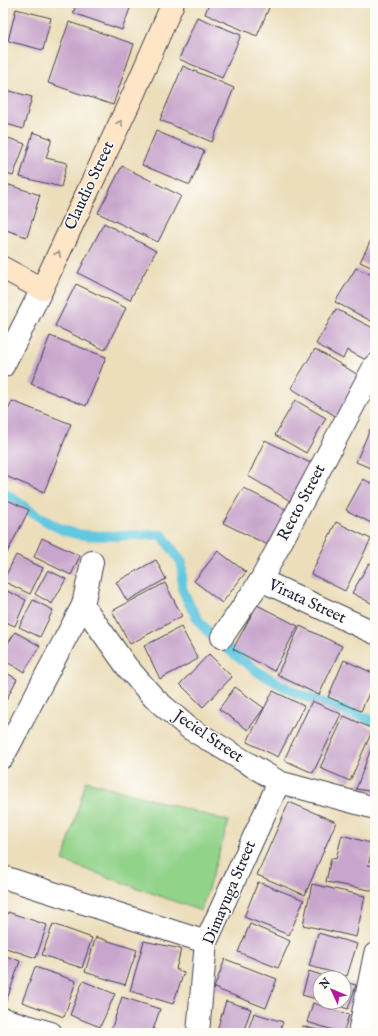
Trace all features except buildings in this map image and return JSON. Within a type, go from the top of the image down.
[{"type":"main road","name":"Claudio Street","points":[[42,289],[133,95],[173,3]]},
{"type":"main road","points":[[3,268],[42,289]]},
{"type":"street","name":"Claudio Street","points":[[3,366],[42,289]]},
{"type":"street","name":"Recto Street","points":[[222,637],[261,580],[375,365]]},
{"type":"street","points":[[3,757],[83,605],[92,562]]},
{"type":"street","name":"Virata Street","points":[[261,580],[375,633]]},
{"type":"street","name":"Jeciel Street","points":[[83,605],[127,667],[154,698],[189,728],[279,782],[375,808]]},
{"type":"street","name":"Dimayuga Street","points":[[198,1033],[206,942],[279,782]]},
{"type":"street","points":[[3,878],[206,942]]},
{"type":"street","points":[[359,1033],[375,954]]},
{"type":"street","points":[[3,1019],[51,1033]]},
{"type":"green space","points":[[86,781],[229,821],[201,911],[63,861]]},
{"type":"waterway","points":[[3,492],[48,522],[68,532],[98,536],[162,535],[182,563],[182,588],[190,606],[201,624],[215,639],[258,672],[298,694],[375,721]]}]
